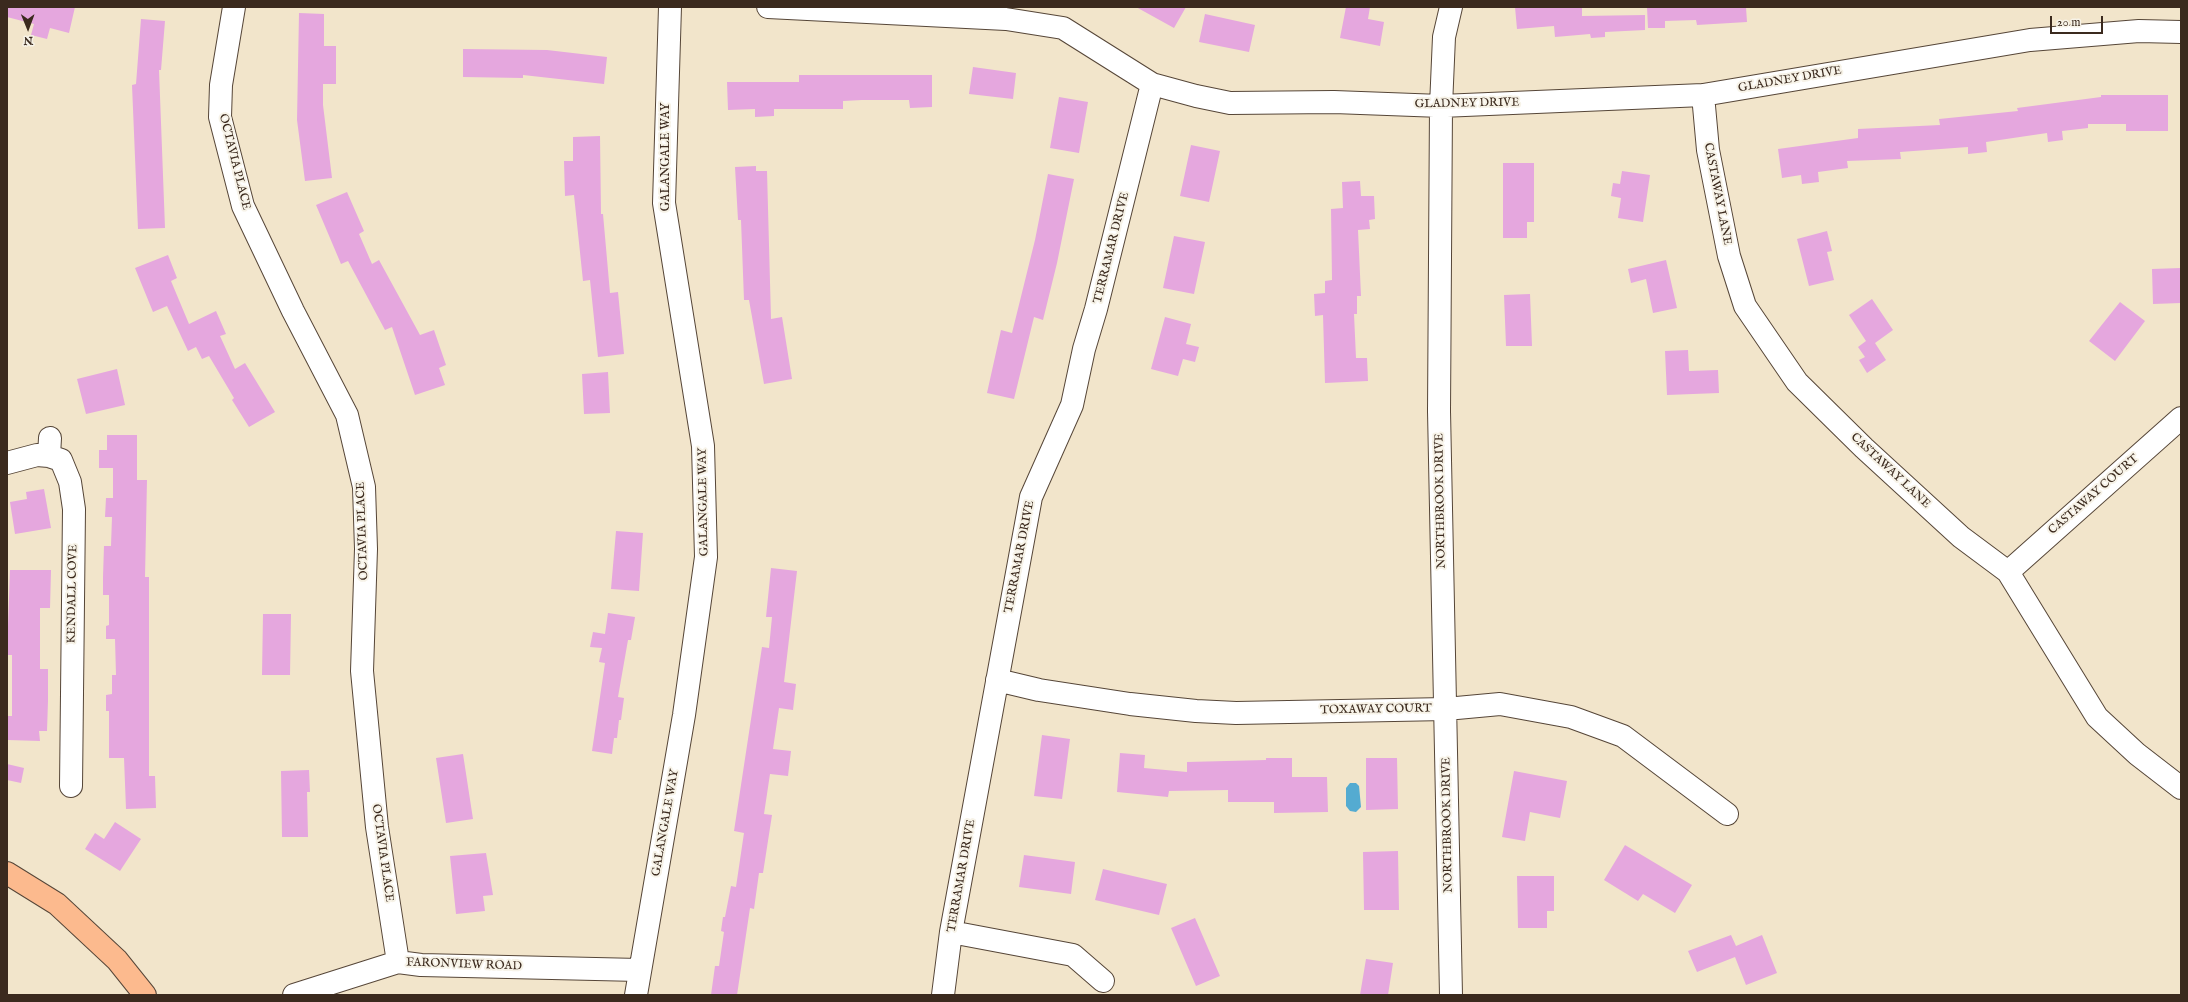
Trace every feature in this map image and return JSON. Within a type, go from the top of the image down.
[{"type":"main road","points":[[7,873],[57,904],[117,960],[145,995]]},
{"type":"street","name":"OCTAVIA PLACE","points":[[234,7],[221,85],[220,118],[243,206],[293,311],[347,416],[364,487],[366,549],[362,672],[377,827],[398,962]]},
{"type":"street","name":"GALANGALE WAY","points":[[636,995],[682,723],[706,557],[703,446],[664,203],[670,7]]},
{"type":"street","name":"GLADNEY DRIVE","points":[[768,7],[1006,19],[1063,28],[1152,84],[1196,96],[1230,103],[1334,102],[1440,106],[1703,95],[2030,40],[2139,31],[2181,32]]},
{"type":"street","name":"NORTHBROOK DRIVE","points":[[1451,7],[1444,36],[1440,106],[1440,411],[1451,995]]},
{"type":"street","name":"TERRAMAR DRIVE","points":[[943,995],[952,932],[1031,497],[1072,405],[1084,349],[1096,309],[1152,84]]},
{"type":"street","name":"CASTAWAY LANE","points":[[1703,95],[1709,157],[1729,256],[1745,306],[1797,382],[1864,448],[1961,537],[2008,572],[2097,717],[2137,754],[2181,788]]},
{"type":"street","name":"CASTAWAY COURT","points":[[2008,572],[2181,418]]},
{"type":"street","name":"KENDALL COVE","points":[[7,463],[37,455],[49,447],[61,460],[70,482],[74,509],[71,786]]},
{"type":"street","name":"TOXAWAY COURT","points":[[997,680],[1047,692],[1196,711],[1236,713],[1446,709],[1500,704],[1571,717],[1623,736],[1727,814]]},
{"type":"street","points":[[952,932],[1073,955],[1103,981]]},
{"type":"street","name":"FARONVIEW ROAD","points":[[294,995],[398,962],[422,965],[640,970]]},
{"type":"water","points":[[1350,783],[1356,783],[1359,786],[1361,807],[1356,812],[1350,811],[1346,806],[1346,788]]},
{"type":"building","points":[[7,7],[75,7],[69,33],[50,28],[47,39],[31,35],[34,24],[7,17]]},
{"type":"building","points":[[1136,7],[1186,7],[1174,28]]},
{"type":"building","points":[[1346,7],[1370,7],[1368,19],[1384,22],[1380,46],[1340,38]]},
{"type":"building","points":[[1515,7],[1582,7],[1582,16],[1645,15],[1645,30],[1605,32],[1605,37],[1591,38],[1590,34],[1555,37],[1554,26],[1517,29]]},
{"type":"building","points":[[1647,7],[1746,7],[1747,22],[1697,25],[1696,20],[1665,21],[1665,28],[1648,28]]},
{"type":"building","points":[[299,13],[324,14],[324,46],[336,46],[336,84],[323,84],[323,105],[332,178],[305,181],[297,120]]},
{"type":"building","points":[[1205,14],[1255,25],[1249,52],[1199,42]]},
{"type":"building","points":[[141,19],[165,21],[161,70],[159,70],[165,228],[138,229],[132,85],[136,84]]},
{"type":"building","points":[[463,49],[547,50],[607,57],[604,84],[523,75],[523,78],[463,77]]},
{"type":"building","points":[[973,67],[1016,73],[1013,99],[969,94]]},
{"type":"building","points":[[799,75],[932,75],[932,107],[910,108],[909,100],[862,100],[843,101],[843,109],[774,109],[774,116],[755,117],[755,109],[728,110],[727,82],[799,82]]},
{"type":"building","points":[[2101,95],[2168,95],[2168,131],[2126,131],[2126,124],[2088,124],[2088,128],[2062,131],[2063,140],[2048,142],[2047,133],[1986,142],[1987,152],[1968,154],[1968,147],[1900,152],[1901,159],[1847,161],[1848,168],[1818,172],[1819,182],[1802,184],[1801,175],[1782,178],[1778,149],[1858,138],[1858,129],[1940,125],[1939,119],[2018,111],[2017,108],[2101,97]]},
{"type":"building","points":[[1059,97],[1088,102],[1079,153],[1050,148]]},
{"type":"building","points":[[600,136],[601,214],[603,214],[610,293],[618,292],[624,354],[598,357],[590,280],[583,281],[574,195],[565,196],[564,161],[573,161],[573,137]]},
{"type":"building","points":[[1191,145],[1220,151],[1209,202],[1180,196]]},
{"type":"building","points":[[1503,163],[1534,163],[1534,222],[1527,222],[1527,238],[1503,238]]},
{"type":"building","points":[[756,166],[756,171],[767,171],[771,319],[782,317],[792,379],[764,384],[749,300],[744,300],[741,220],[738,220],[735,167]]},
{"type":"building","points":[[1622,171],[1650,175],[1643,222],[1618,218],[1621,198],[1611,196],[1613,183],[1620,184]]},
{"type":"building","points":[[1048,174],[1074,179],[1057,263],[1043,320],[1034,317],[1014,399],[987,393],[1001,330],[1012,333],[1035,240]]},
{"type":"building","points":[[1360,181],[1361,196],[1374,196],[1375,219],[1369,220],[1370,229],[1358,230],[1361,296],[1357,296],[1357,314],[1354,314],[1356,358],[1367,358],[1368,381],[1325,383],[1323,315],[1315,316],[1314,294],[1325,293],[1325,281],[1332,280],[1331,209],[1343,208],[1342,182]]},
{"type":"building","points":[[347,192],[364,231],[359,234],[372,264],[379,260],[420,335],[434,330],[446,365],[439,368],[445,385],[415,395],[392,327],[385,330],[348,261],[341,264],[316,205]]},
{"type":"building","points":[[1827,231],[1832,251],[1827,252],[1834,280],[1809,286],[1797,239]]},
{"type":"building","points":[[1174,236],[1205,242],[1194,294],[1163,288]]},
{"type":"building","points":[[168,255],[177,278],[171,281],[189,324],[216,311],[226,334],[220,336],[235,369],[245,363],[275,412],[249,427],[232,400],[234,398],[209,356],[202,359],[196,347],[188,351],[167,306],[153,312],[135,268]]},
{"type":"building","points":[[1666,260],[1677,308],[1653,313],[1646,279],[1631,283],[1628,269]]},
{"type":"building","points":[[2181,268],[2181,303],[2153,304],[2152,269]]},
{"type":"building","points":[[1530,294],[1532,346],[1506,346],[1504,295]]},
{"type":"building","points":[[1872,299],[1893,330],[1875,343],[1886,360],[1867,373],[1859,360],[1865,357],[1858,347],[1866,341],[1849,315]]},
{"type":"building","points":[[2120,302],[2145,321],[2115,361],[2089,341]]},
{"type":"building","points":[[1165,317],[1191,324],[1186,344],[1199,347],[1195,362],[1183,359],[1178,376],[1151,369]]},
{"type":"building","points":[[1688,350],[1689,371],[1718,370],[1719,393],[1667,395],[1665,351]]},
{"type":"building","points":[[117,369],[125,405],[86,414],[77,379]]},
{"type":"building","points":[[608,372],[610,413],[584,414],[582,374]]},
{"type":"building","points":[[107,435],[137,435],[137,480],[147,480],[145,577],[149,577],[149,776],[155,776],[156,808],[126,809],[124,758],[109,758],[109,711],[106,711],[106,695],[112,694],[112,675],[116,675],[115,639],[106,639],[106,626],[109,625],[109,595],[103,595],[103,577],[104,546],[111,546],[112,517],[105,517],[106,498],[113,498],[113,468],[99,468],[99,450],[107,450]]},
{"type":"building","points":[[44,489],[51,528],[15,534],[10,502],[27,499],[26,492]]},
{"type":"building","points":[[616,531],[643,533],[639,591],[611,589]]},
{"type":"building","points":[[771,568],[797,571],[784,682],[796,684],[793,710],[779,708],[773,749],[791,751],[788,776],[770,774],[764,814],[772,815],[763,873],[759,873],[754,909],[750,908],[737,995],[711,995],[715,966],[719,966],[724,932],[721,931],[723,917],[725,917],[731,886],[736,887],[744,833],[734,831],[762,647],[769,648],[772,617],[766,617]]},
{"type":"building","points":[[10,570],[51,570],[50,608],[40,608],[40,669],[48,669],[48,701],[47,731],[39,731],[40,741],[8,740],[8,716],[12,716],[12,655],[7,655]]},
{"type":"building","points":[[608,613],[635,617],[631,640],[628,640],[618,697],[624,698],[621,720],[619,720],[617,738],[614,738],[612,754],[592,751],[605,663],[599,662],[602,648],[590,647],[593,632],[605,634]]},
{"type":"building","points":[[263,614],[291,614],[290,675],[262,675]]},
{"type":"building","points":[[1042,735],[1070,739],[1062,799],[1034,796]]},
{"type":"building","points":[[1120,753],[1145,755],[1144,768],[1187,772],[1187,762],[1292,758],[1292,777],[1327,777],[1328,812],[1274,813],[1274,802],[1228,802],[1228,790],[1169,791],[1168,797],[1117,792]]},
{"type":"building","points":[[463,754],[473,819],[446,823],[436,758]]},
{"type":"building","points":[[1366,758],[1397,758],[1398,809],[1366,810]]},
{"type":"building","points":[[7,764],[24,768],[21,783],[7,780]]},
{"type":"building","points":[[309,770],[310,792],[307,792],[308,837],[282,837],[281,771]]},
{"type":"building","points":[[1514,771],[1567,781],[1560,818],[1530,812],[1525,841],[1502,837]]},
{"type":"building","points":[[115,822],[141,839],[120,871],[85,849],[95,833],[104,839]]},
{"type":"building","points":[[1625,845],[1692,885],[1675,913],[1643,894],[1638,901],[1604,880]]},
{"type":"building","points":[[1398,851],[1399,910],[1364,910],[1363,852]]},
{"type":"building","points":[[486,853],[493,895],[483,896],[485,911],[456,914],[450,856]]},
{"type":"building","points":[[1024,855],[1075,862],[1071,894],[1019,887]]},
{"type":"building","points":[[1103,869],[1167,884],[1159,915],[1095,900]]},
{"type":"building","points":[[1517,876],[1554,876],[1554,911],[1547,911],[1547,928],[1518,928]]},
{"type":"building","points":[[1195,918],[1220,976],[1196,986],[1171,928]]},
{"type":"building","points":[[1731,935],[1736,946],[1762,935],[1777,973],[1746,985],[1735,957],[1697,972],[1688,951]]},
{"type":"building","points":[[1366,959],[1393,963],[1388,995],[1360,995]]}]
